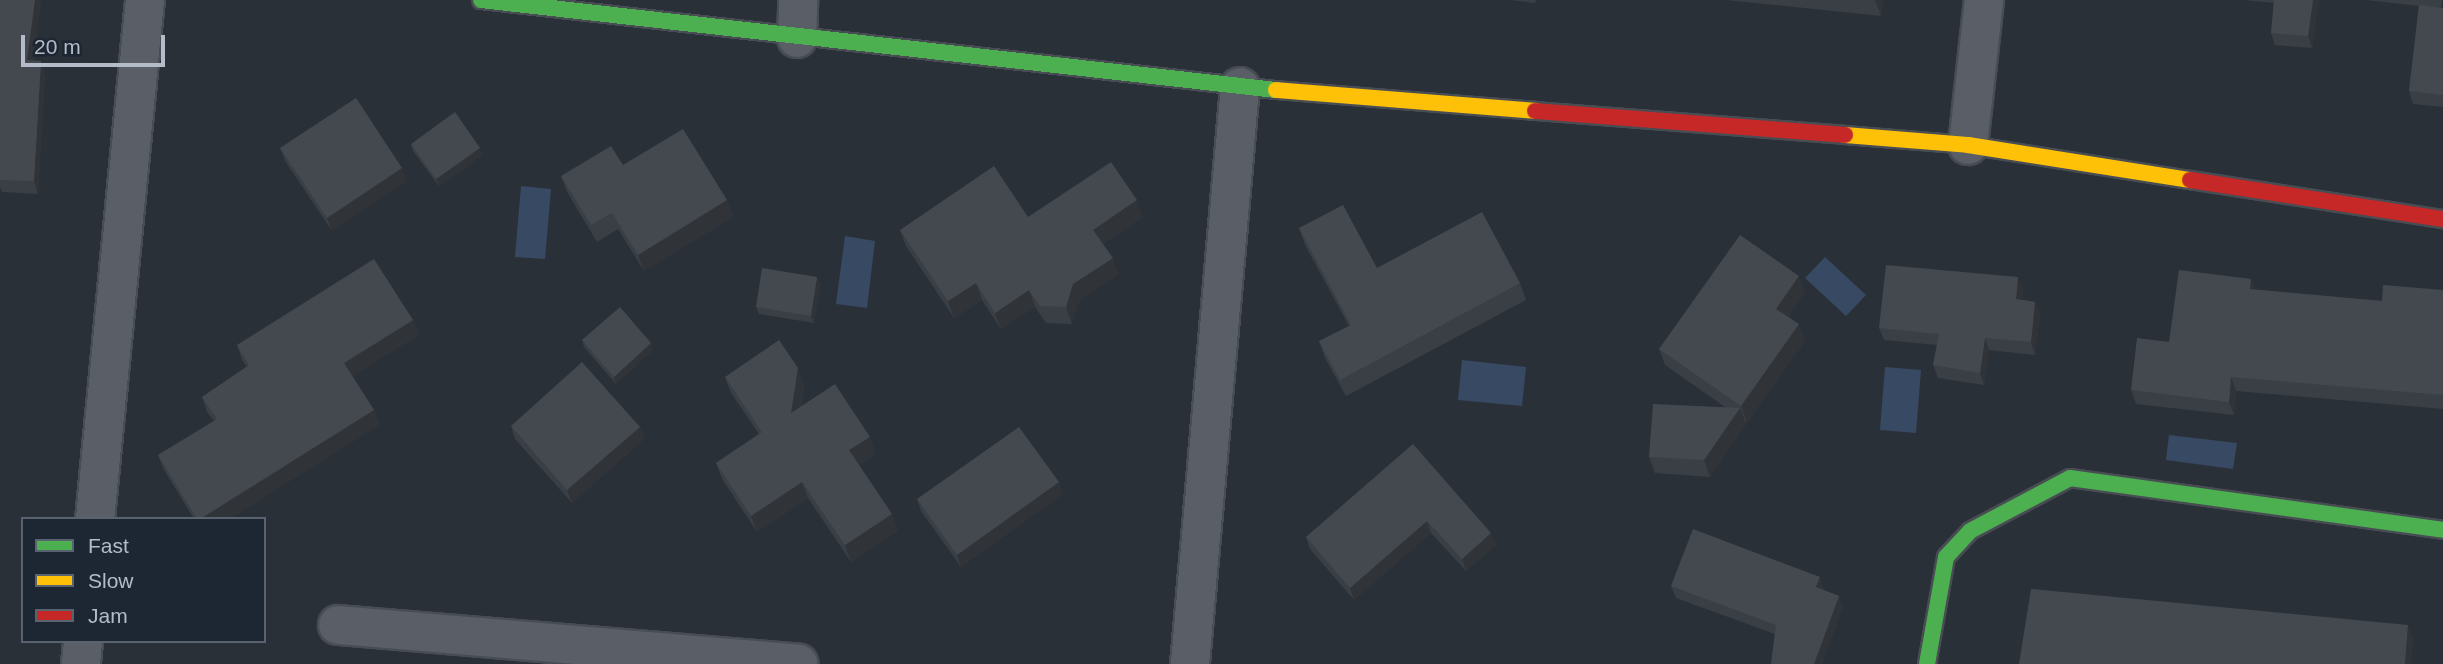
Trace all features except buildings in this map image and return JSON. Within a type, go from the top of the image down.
[{"type":"street","points":[[95,517],[145,0]]},
{"type":"street","points":[[481,0],[1240,87],[1968,145],[2443,219]]},
{"type":"street","points":[[797,38],[798,0]]},
{"type":"street","points":[[1968,145],[1984,0]]},
{"type":"street","points":[[1190,664],[1240,87]]},
{"type":"street","points":[[1927,664],[1946,557],[1970,531],[2070,478],[2443,530]]},
{"type":"street","points":[[338,625],[798,664]]},
{"type":"street","points":[[81,664],[83,643]]},
{"type":"water","points":[[521,186],[551,189],[545,259],[515,257]]},
{"type":"water","points":[[845,236],[875,241],[867,308],[836,304]]},
{"type":"water","points":[[1825,257],[1866,295],[1846,316],[1805,278]]},
{"type":"water","points":[[1462,360],[1526,367],[1522,406],[1458,400]]},
{"type":"water","points":[[1885,367],[1921,370],[1916,433],[1880,430]]},
{"type":"water","points":[[2169,435],[2237,443],[2233,469],[2166,460]]},
{"type":"traffic: fast","points":[[481,0],[1276,90]]},
{"type":"traffic: fast","points":[[1927,664],[1946,557],[1970,531],[2070,478],[2443,530]]},
{"type":"traffic: slow","points":[[1276,90],[1535,111]]},
{"type":"traffic: slow","points":[[1845,135],[1968,145],[2190,180]]},
{"type":"traffic: jam","points":[[1535,111],[1845,135]]},
{"type":"traffic: jam","points":[[2190,180],[2443,219]]}]
